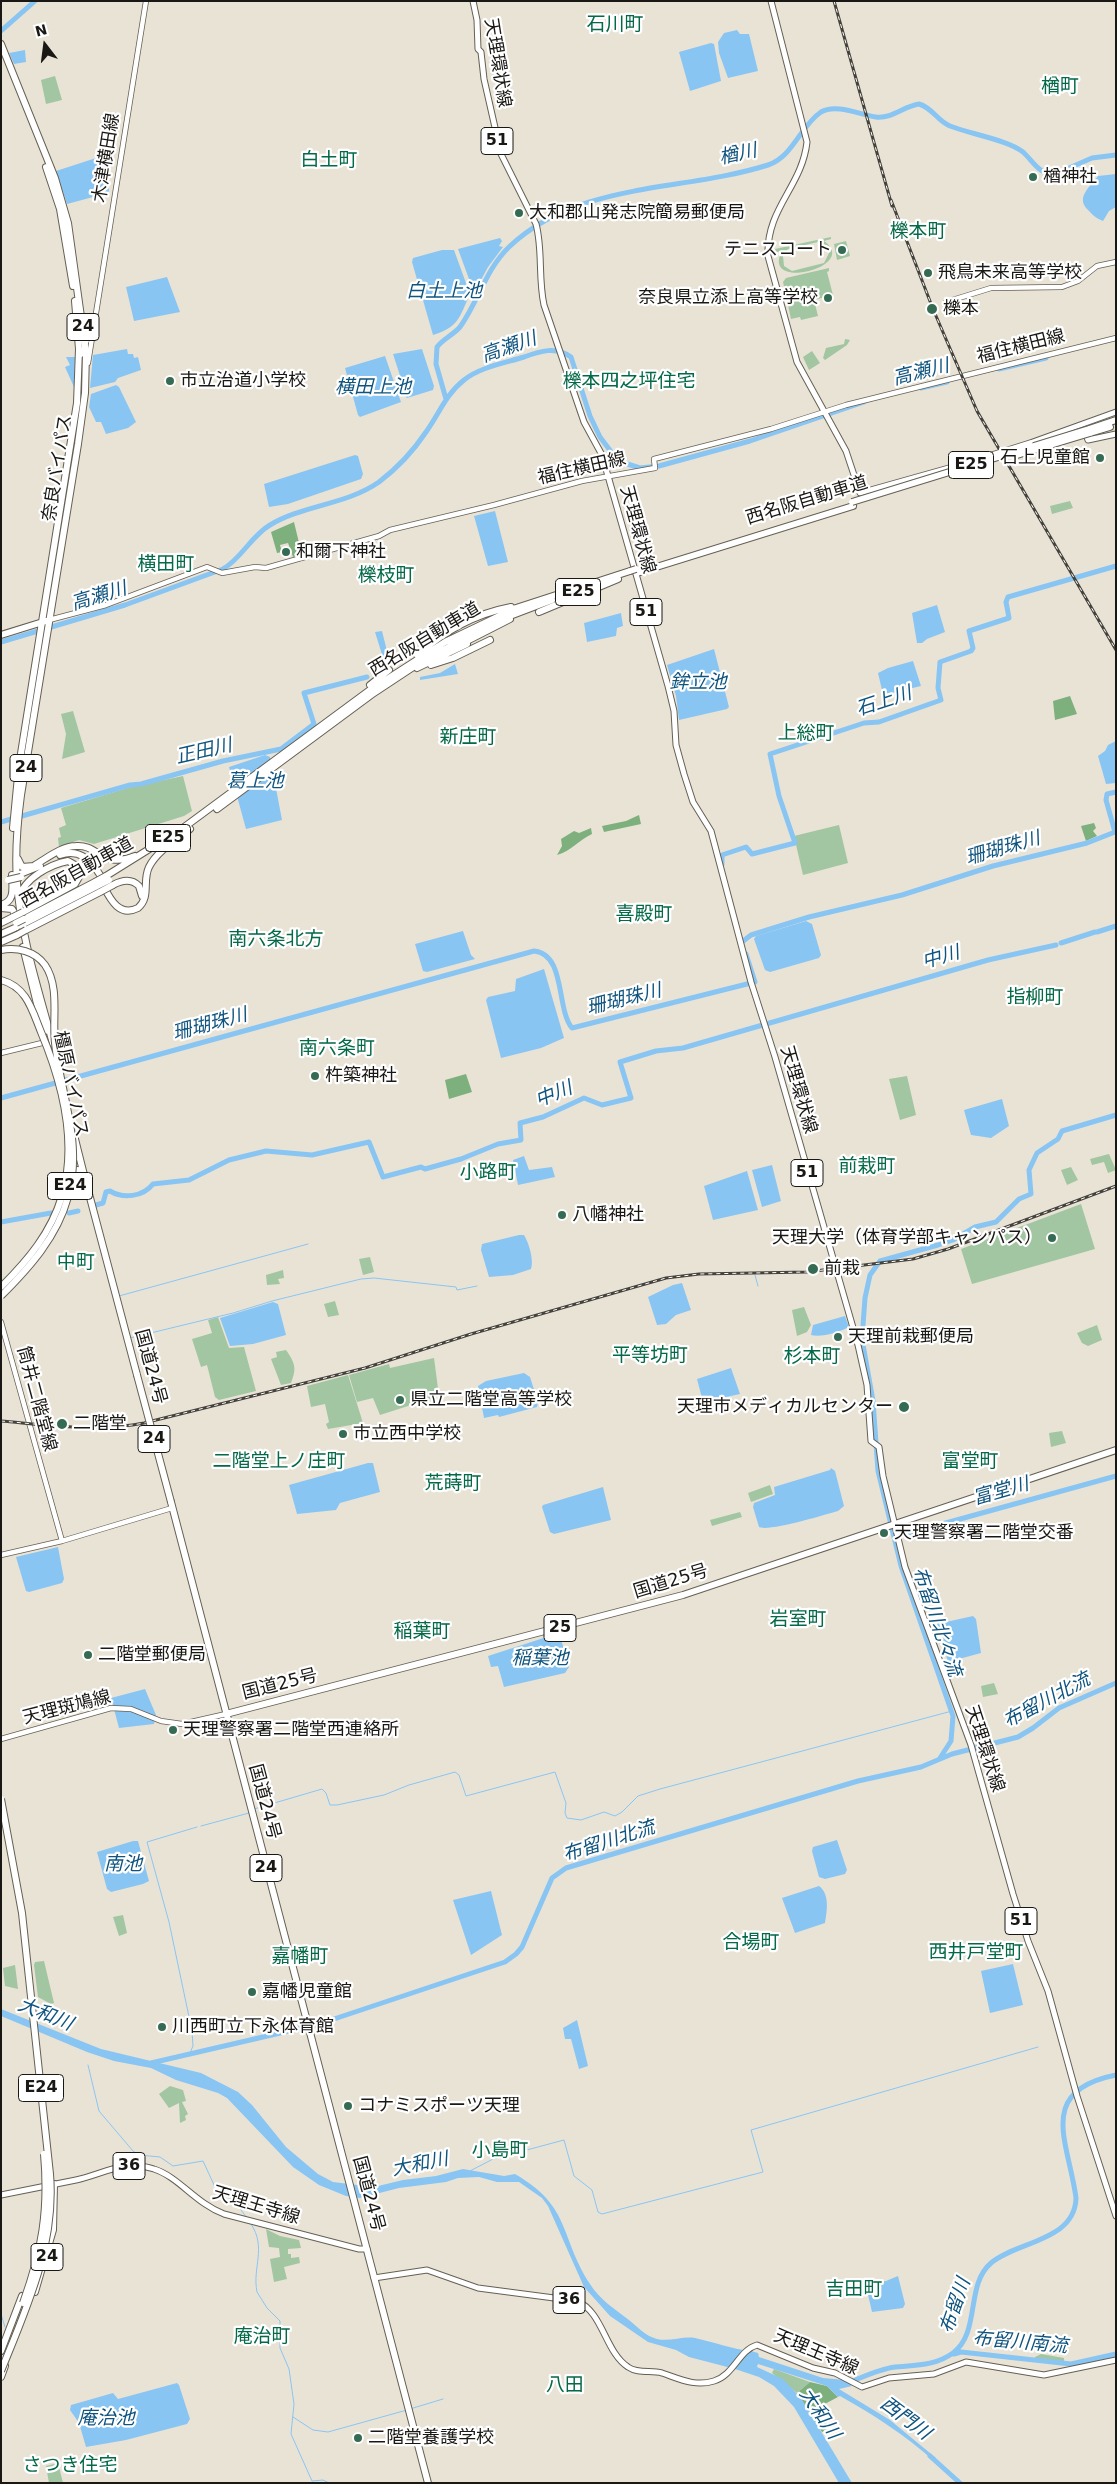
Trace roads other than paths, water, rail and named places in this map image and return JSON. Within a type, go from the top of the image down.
[{"type":"highway","name":"奈良バイパス","points":[[1,44],[55,178],[64,207],[71,240],[85,342],[83,372],[17,826],[16,864],[20,920]]},
{"type":"highway","name":"奈良バイパス","points":[[1,55],[60,209],[75,299],[83,372]]},
{"type":"highway","points":[[1091,432],[1116,419]]},
{"type":"highway","points":[[1091,432],[1116,426]]},
{"type":"highway","name":"西名阪自動車道","points":[[280,760],[329,720],[402,667],[438,643],[486,618],[532,602],[1091,432]]},
{"type":"highway","name":"西名阪自動車道","points":[[1,930],[103,883],[228,799],[398,677],[464,636],[525,610],[634,572]]},
{"type":"highway","points":[[539,612],[618,578]]},
{"type":"highway","points":[[446,626],[453,625],[486,610],[532,602]]},
{"type":"highway","name":"E25","points":[[398,677],[525,610]]},
{"type":"highway","name":"E25","points":[[398,677],[502,626],[512,617]]},
{"type":"highway","points":[[1,635],[46,622]]},
{"type":"highway","name":"奈良バイパス","points":[[12,871],[15,802],[45,632]]},
{"type":"highway","points":[[398,677],[490,640]]},
{"type":"highway","points":[[329,720],[389,670]]},
{"type":"highway","points":[[1,922],[20,920],[65,891],[78,880],[79,869],[72,861],[26,868],[18,864],[17,826]]},
{"type":"highway","points":[[1,942],[17,935],[22,888],[42,867],[76,846],[84,847],[108,859],[126,859],[186,828]]},
{"type":"highway","points":[[103,883],[119,908],[129,911],[138,908],[145,897],[145,878],[151,863],[186,828]]},
{"type":"highway","points":[[5,879],[20,876],[64,857],[78,856],[89,864],[113,898],[122,906],[133,907],[141,900],[142,891],[135,882],[123,880],[103,883]]},
{"type":"highway","points":[[1,907],[12,898],[12,871]]},
{"type":"highway","name":"橿原バイパス","points":[[1,1296],[28,1270],[53,1237],[68,1204],[74,1135],[20,920],[12,871]]},
{"type":"highway","points":[[1,907],[12,910],[20,920]]},
{"type":"highway","name":"西名阪自動車道","points":[[1,934],[20,920]]},
{"type":"highway","name":"橿原バイパス","points":[[20,920],[49,1040]]},
{"type":"highway","points":[[1,950],[15,949],[32,954],[41,960],[48,970],[53,989],[54,1056]]},
{"type":"highway","points":[[1,980],[18,988],[26,997],[54,1056]]},
{"type":"highway","name":"E24","points":[[1,1286],[42,1240],[55,1215],[65,1184],[68,1160],[66,1120],[54,1056]]},
{"type":"highway","name":"E24","points":[[1,1296],[31,1265],[47,1243],[61,1217],[68,1195],[72,1174],[73,1134],[69,1108],[54,1056]]},
{"type":"highway","name":"橿原バイパス","points":[[1,1286],[28,1260],[47,1234],[60,1207],[72,1171],[60,1083]]},
{"type":"highway","name":"24","points":[[74,1135],[84,1175]]},
{"type":"highway","points":[[72,1171],[81,1172],[84,1175]]},
{"type":"highway","name":"国道24号","points":[[84,1175],[428,2483]]},
{"type":"highway","name":"国道25号","points":[[226,1714],[646,1606],[1116,1450]]},
{"type":"highway","name":"E24","points":[[1,1799],[22,1913],[51,2185],[50,2224],[46,2249],[10,2343],[1,2360]]},
{"type":"highway","name":"E24","points":[[1,1819],[18,1914],[46,2187],[41,2249],[1,2371]]},
{"type":"highway","name":"24","points":[[1,2377],[50,2246],[54,2219],[54,2184]]},
{"type":"highway","name":"24","points":[[1,2352],[29,2277],[38,2244],[43,2186]]},
{"type":"highway","points":[[1,2352],[10,2343]]},
{"type":"highway","points":[[1,2384],[10,2343]]},
{"type":"main road","name":"木津横田線","points":[[83,372],[95,319],[146,1]]},
{"type":"main road","name":"天理環状線","points":[[472,1],[477,20],[478,49],[481,52],[484,79],[501,154],[536,227],[540,288],[584,422],[602,455],[674,711],[676,746],[691,796],[711,831],[751,983],[765,1023],[863,1364],[875,1444],[893,1525],[899,1536],[905,1567],[974,1753],[1011,1888],[1028,1941],[1048,1991],[1074,2087],[1116,2216]]},
{"type":"main road","points":[[771,1],[807,142],[803,163],[770,228],[768,256],[797,362],[846,451],[860,493],[1030,443],[1116,412]]},
{"type":"main road","points":[[946,302],[1001,287],[1062,287],[1078,280],[1097,266],[1116,262]]},
{"type":"main road","name":"木津横田線","points":[[85,342],[95,319]]},
{"type":"main road","name":"福住横田線","points":[[46,622],[106,605],[207,567],[219,573],[255,566],[266,568],[379,536],[390,530],[655,464],[654,459],[1116,338]]},
{"type":"main road","points":[[1082,425],[1091,432],[1116,434]]},
{"type":"main road","points":[[1,1053],[49,1040]]},
{"type":"main road","name":"筒井二階堂線","points":[[1,1322],[62,1541]]},
{"type":"main road","points":[[1,1555],[62,1541],[171,1505]]},
{"type":"main road","name":"天理斑鳩線","points":[[1,1739],[113,1708],[131,1709],[157,1719],[182,1724],[226,1714]]},
{"type":"main road","name":"天理王寺線","points":[[1,2195],[86,2177],[114,2167],[146,2167],[171,2178],[203,2204],[224,2214],[358,2249],[367,2249]]},
{"type":"main road","name":"天理王寺線","points":[[374,2278],[427,2270],[478,2288],[577,2301],[589,2311],[616,2355],[632,2370],[657,2372],[683,2381],[699,2383],[718,2380],[728,2372],[749,2348],[762,2345],[807,2366],[845,2378],[859,2386],[889,2378],[934,2374],[966,2362],[1044,2376],[1116,2360]]},
{"type":"water","points":[[737,30],[740,34],[749,34],[758,71],[728,78],[719,53],[718,42],[724,33]]},
{"type":"water","points":[[711,43],[714,44],[721,81],[690,91],[679,52]]},
{"type":"water","points":[[25,50],[26,62],[14,64],[9,53]]},
{"type":"water","points":[[96,158],[99,160],[109,190],[108,193],[67,204],[56,171]]},
{"type":"water","points":[[1116,174],[1116,207],[1109,211],[1103,221],[1084,205],[1085,192],[1098,176]]},
{"type":"water","name":"白土上池","points":[[500,238],[502,241],[499,246],[503,247],[488,267],[475,291],[458,249]]},
{"type":"water","name":"白土上池","points":[[442,250],[454,250],[470,294],[457,321],[448,329],[433,335],[412,262],[413,258]]},
{"type":"water","points":[[167,277],[180,312],[134,321],[126,287]]},
{"type":"water","points":[[127,349],[128,354],[133,354],[134,358],[138,357],[141,370],[118,378],[115,382],[90,388],[93,355]]},
{"type":"water","name":"横田上池","points":[[422,349],[434,386],[433,390],[407,398],[404,395],[403,385],[393,354]]},
{"type":"water","name":"横田上池","points":[[385,356],[401,402],[360,417],[345,368]]},
{"type":"water","points":[[66,357],[75,357],[74,387],[65,367],[70,365]]},
{"type":"water","points":[[116,385],[119,387],[136,422],[128,428],[106,434],[101,422],[96,422],[89,407],[91,394]]},
{"type":"water","points":[[355,455],[358,456],[363,474],[361,479],[288,504],[269,507],[264,484]]},
{"type":"water","points":[[495,511],[508,562],[488,566],[474,516]]},
{"type":"water","points":[[937,605],[945,632],[922,643],[917,643],[912,613]]},
{"type":"water","points":[[621,613],[623,626],[617,628],[616,636],[587,642],[584,623]]},
{"type":"water","points":[[382,631],[389,659],[384,661],[375,632]]},
{"type":"water","name":"鉾立池","points":[[714,649],[729,707],[679,720],[676,696],[667,665]]},
{"type":"water","points":[[913,661],[921,686],[888,694],[882,690],[878,673]]},
{"type":"water","points":[[455,664],[458,674],[420,680],[420,677],[440,673]]},
{"type":"water","points":[[1116,741],[1116,783],[1106,784],[1098,756],[1105,751],[1108,745]]},
{"type":"water","name":"葛上池","points":[[265,755],[270,757],[282,820],[246,829],[229,767]]},
{"type":"water","points":[[806,921],[812,924],[821,955],[819,958],[770,972],[765,970],[754,939],[756,936]]},
{"type":"water","points":[[463,931],[471,955],[475,959],[427,972],[423,971],[415,944]]},
{"type":"water","points":[[544,969],[564,1038],[541,1048],[501,1058],[486,1000],[488,997],[515,991],[516,979]]},
{"type":"water","points":[[1002,1099],[1009,1126],[991,1138],[971,1135],[964,1110]]},
{"type":"water","points":[[524,1156],[529,1170],[552,1167],[555,1177],[518,1185],[513,1160]]},
{"type":"water","points":[[772,1165],[781,1201],[762,1207],[752,1170]]},
{"type":"water","points":[[747,1171],[758,1210],[713,1220],[704,1186]]},
{"type":"water","points":[[524,1235],[528,1242],[531,1269],[513,1275],[489,1277],[481,1250],[482,1244]]},
{"type":"water","points":[[682,1283],[691,1310],[676,1315],[666,1324],[657,1325],[648,1297],[673,1285]]},
{"type":"water","points":[[273,1302],[278,1304],[286,1335],[253,1344],[230,1346],[220,1318]]},
{"type":"water","points":[[845,1316],[849,1327],[830,1334],[811,1335],[813,1325]]},
{"type":"water","points":[[731,1368],[740,1394],[703,1402],[697,1379]]},
{"type":"water","points":[[524,1373],[530,1377],[538,1402],[537,1407],[499,1417],[498,1415],[484,1418],[478,1386],[486,1381]]},
{"type":"water","points":[[373,1463],[380,1492],[340,1503],[336,1510],[297,1514],[289,1485]]},
{"type":"water","points":[[831,1468],[835,1471],[844,1506],[838,1511],[784,1525],[759,1527],[753,1507],[754,1503],[775,1495],[774,1487],[830,1470]]},
{"type":"water","points":[[603,1487],[611,1520],[554,1534],[550,1532],[543,1505]]},
{"type":"water","points":[[58,1547],[64,1579],[62,1583],[29,1592],[26,1591],[16,1557]]},
{"type":"water","points":[[973,1616],[976,1619],[981,1653],[948,1662],[937,1624]]},
{"type":"water","name":"稲葉池","points":[[556,1634],[560,1636],[569,1667],[565,1673],[504,1687],[498,1666],[491,1667],[488,1656]]},
{"type":"water","points":[[145,1689],[156,1715],[154,1724],[119,1728],[111,1698]]},
{"type":"water","points":[[837,1840],[847,1870],[845,1874],[825,1879],[819,1877],[812,1851],[813,1847]]},
{"type":"water","name":"南池","points":[[138,1841],[149,1881],[111,1892],[107,1889],[97,1852]]},
{"type":"water","points":[[819,1886],[825,1893],[826,1898],[825,1923],[795,1933],[782,1898]]},
{"type":"water","points":[[491,1891],[502,1935],[471,1955],[453,1900]]},
{"type":"water","points":[[1013,1964],[1023,2005],[990,2013],[981,1971]]},
{"type":"water","points":[[1,2009],[101,2049],[201,2073],[238,2092],[252,2105],[286,2147],[318,2174],[333,2182],[374,2187],[403,2180],[436,2176],[463,2169],[504,2176],[515,2174],[533,2186],[556,2211],[580,2267],[598,2295],[645,2334],[662,2340],[695,2338],[758,2353],[759,2357],[823,2378],[845,2380],[852,2386],[839,2389],[890,2420],[936,2458],[934,2461],[889,2426],[840,2396],[838,2397],[827,2386],[758,2364],[757,2367],[783,2379],[801,2398],[852,2483],[839,2483],[794,2407],[774,2386],[759,2377],[689,2357],[676,2350],[648,2342],[610,2316],[584,2287],[548,2206],[542,2198],[519,2182],[497,2182],[479,2177],[458,2178],[446,2182],[399,2188],[360,2198],[346,2196],[319,2185],[293,2167],[227,2098],[218,2093],[176,2080],[151,2068],[114,2061],[87,2052],[1,2016]]},
{"type":"water","points":[[577,2020],[588,2066],[579,2069],[571,2039],[565,2039],[563,2028]]},
{"type":"water","points":[[898,2276],[905,2304],[903,2308],[872,2312],[866,2286],[868,2283],[886,2281]]},
{"type":"water","name":"庵治池","points":[[177,2383],[190,2419],[187,2424],[126,2440],[86,2447],[79,2423],[70,2410],[71,2405],[113,2393],[118,2399]]},
{"type":"waterway","points":[[1,31],[35,1]]},
{"type":"waterway","name":"楢川","points":[[446,399],[436,364],[437,347],[460,327],[488,275],[501,256],[509,247],[536,226],[567,210],[599,199],[632,191],[735,174],[768,165],[784,155],[807,125],[821,112],[841,109],[882,117],[919,104],[928,108],[950,126],[1016,148],[1023,152],[1039,169],[1053,175],[1092,158],[1116,155]]},
{"type":"waterway","name":"高瀬川","points":[[1,642],[125,605],[223,569],[236,559],[257,535],[270,525],[296,513],[353,496],[379,482],[410,452],[426,432],[443,404],[464,380],[477,372],[536,353],[554,351],[571,357],[590,416],[600,437],[618,461],[640,468],[659,466],[750,441],[864,402]]},
{"type":"waterway","name":"高瀬川","points":[[999,369],[1046,358]]},
{"type":"waterway","name":"高瀬川","points":[[921,388],[947,382]]},
{"type":"waterway","name":"石上川","points":[[722,864],[722,855],[746,847],[752,854],[795,843],[779,796],[770,754],[864,723],[879,722],[941,700],[938,688],[940,662],[971,651],[973,648],[969,631],[1009,618],[1006,602],[1008,597],[1116,566]]},
{"type":"waterway","name":"正田川","points":[[1,822],[130,785],[141,784],[223,761],[281,749],[314,724],[304,693],[367,677]]},
{"type":"waterway","name":"珊瑚珠川","points":[[742,942],[751,935],[809,917],[902,895],[993,866],[1087,843],[1115,832],[1106,800],[1107,794],[1116,792]]},
{"type":"waterway","name":"中川","points":[[1097,932],[1116,926]]},
{"type":"waterway","name":"中川","points":[[1061,943],[1095,932]]},
{"type":"waterway","name":"中川","points":[[96,1205],[103,1203],[106,1192],[110,1191],[127,1196],[138,1194],[144,1192],[153,1184],[189,1180],[229,1160],[266,1151],[312,1155],[369,1142],[383,1177],[421,1167],[425,1169],[461,1159],[498,1144],[521,1140],[520,1123],[543,1117],[584,1098],[602,1105],[631,1098],[620,1062],[656,1051],[683,1048],[988,960],[1056,945]]},
{"type":"waterway","name":"珊瑚珠川","points":[[1,1098],[534,951],[544,954],[556,972],[567,1019],[572,1028],[755,982],[746,954]]},
{"type":"waterway","name":"布留川北々流","points":[[940,1758],[951,1741],[953,1716],[901,1566],[878,1471],[873,1401],[862,1339],[865,1298],[870,1275],[880,1261],[953,1240],[975,1227],[996,1222],[1019,1199],[1031,1194],[1029,1170],[1037,1153],[1058,1139],[1062,1131],[1116,1115]]},
{"type":"waterway","name":"中川","points":[[69,1213],[78,1211]]},
{"type":"waterway","name":"中川","points":[[1,1222],[51,1213]]},
{"type":"waterway","points":[[119,1296],[308,1244]]},
{"type":"waterway","points":[[755,1275],[758,1286]]},
{"type":"waterway","points":[[130,1338],[361,1279],[374,1278],[456,1287],[457,1290],[477,1286]]},
{"type":"waterway","name":"富堂川","points":[[895,1537],[1116,1476]]},
{"type":"waterway","name":"布留川北流","points":[[151,2063],[319,2024],[505,1962],[522,1947],[552,1878],[566,1868],[858,1781],[921,1767],[952,1754],[1018,1737],[1059,1708],[1116,1683]]},
{"type":"waterway","points":[[254,1809],[322,1789],[326,1793],[330,1805],[337,1805],[384,1795],[409,1785],[455,1772],[459,1775],[466,1796],[555,1772],[566,1803],[565,1813],[567,1818],[581,1820],[604,1812],[615,1816],[622,1812],[638,1796],[660,1789],[952,1711]]},
{"type":"waterway","points":[[201,1826],[249,1813]]},
{"type":"waterway","points":[[189,2055],[193,2046],[192,2031],[169,1922],[147,1842],[197,1827]]},
{"type":"waterway","points":[[470,2171],[493,2159],[564,2140],[574,2176],[592,2190],[598,2212],[602,2214],[763,2172],[751,2130],[1038,2047]]},
{"type":"waterway","points":[[88,2065],[99,2111],[133,2151],[139,2155],[160,2157],[173,2166],[203,2161],[215,2187],[235,2202],[247,2218]]},
{"type":"waterway","name":"布留川","points":[[848,2383],[889,2368],[925,2364],[939,2360],[953,2353],[962,2344],[967,2333],[978,2283],[983,2272],[991,2263],[1002,2256],[1056,2232],[1066,2223],[1073,2212],[1076,2198],[1064,2139],[1063,2122],[1066,2106],[1075,2093],[1091,2083],[1116,2075]]},
{"type":"waterway","points":[[251,2224],[256,2233],[259,2249],[256,2274],[257,2292],[267,2308],[280,2321],[280,2348],[289,2369],[294,2404],[291,2434],[312,2481],[323,2480],[329,2483]]},
{"type":"waterway","points":[[1,2314],[5,2327]]},
{"type":"waterway","name":"布留川南流","points":[[954,2354],[961,2352],[1071,2364],[1116,2354]]},
{"type":"waterway","points":[[410,2409],[443,2399]]},
{"type":"waterway","points":[[293,2417],[313,2430],[328,2432],[407,2410]]},
{"type":"waterway","name":"西門川","points":[[930,2456],[960,2483]]},
{"type":"railway","points":[[834,1],[892,206]]},
{"type":"railway","points":[[891,200],[933,309],[977,411],[1116,650]]},
{"type":"railway","points":[[1,1421],[91,1427],[127,1426],[144,1423],[365,1368],[471,1334],[666,1278],[699,1274],[807,1272],[913,1259],[948,1249],[1116,1186]]},
{"type":"place","name":"楢神社","points":[[1033,177]]},
{"type":"place","name":"大和郡山発志院簡易郵便局","points":[[519,213]]},
{"type":"place","name":"テニスコート","points":[[842,250]]},
{"type":"place","name":"飛鳥未来高等学校","points":[[928,273]]},
{"type":"place","name":"奈良県立添上高等学校","points":[[828,298]]},
{"type":"place","name":"櫟本","points":[[932,309]]},
{"type":"place","name":"市立治道小学校","points":[[170,381]]},
{"type":"place","name":"石上児童館","points":[[1100,458]]},
{"type":"place","name":"和爾下神社","points":[[286,552]]},
{"type":"place","name":"杵築神社","points":[[315,1076]]},
{"type":"place","name":"八幡神社","points":[[562,1215]]},
{"type":"place","name":"天理大学（体育学部キャンパス）","points":[[1052,1238]]},
{"type":"place","name":"前栽","points":[[813,1269]]},
{"type":"place","name":"天理前栽郵便局","points":[[838,1337]]},
{"type":"place","name":"県立二階堂高等学校","points":[[400,1400]]},
{"type":"place","name":"天理市メディカルセンター","points":[[904,1407]]},
{"type":"place","name":"二階堂","points":[[62,1424]]},
{"type":"place","name":"市立西中学校","points":[[343,1434]]},
{"type":"place","name":"天理警察署二階堂交番","points":[[884,1533]]},
{"type":"place","name":"二階堂郵便局","points":[[88,1655]]},
{"type":"place","name":"天理警察署二階堂西連絡所","points":[[173,1730]]},
{"type":"place","name":"嘉幡児童館","points":[[252,1992]]},
{"type":"place","name":"川西町立下永体育館","points":[[162,2027]]},
{"type":"place","name":"コナミスポーツ天理","points":[[348,2106]]},
{"type":"place","name":"二階堂養護学校","points":[[358,2438]]},
{"type":"district","name":"石川町","points":[[615,25]]},
{"type":"district","name":"楢町","points":[[1060,87]]},
{"type":"district","name":"白土町","points":[[329,161]]},
{"type":"district","name":"櫟本町","points":[[918,232]]},
{"type":"district","name":"櫟本四之坪住宅","points":[[629,382]]},
{"type":"district","name":"横田町","points":[[166,565]]},
{"type":"district","name":"櫟枝町","points":[[386,576]]},
{"type":"district","name":"上総町","points":[[806,734]]},
{"type":"district","name":"新庄町","points":[[468,738]]},
{"type":"district","name":"喜殿町","points":[[644,915]]},
{"type":"district","name":"南六条北方","points":[[276,940]]},
{"type":"district","name":"指柳町","points":[[1035,998]]},
{"type":"district","name":"南六条町","points":[[337,1049]]},
{"type":"district","name":"前栽町","points":[[867,1167]]},
{"type":"district","name":"小路町","points":[[488,1173]]},
{"type":"district","name":"中町","points":[[76,1263]]},
{"type":"district","name":"平等坊町","points":[[650,1356]]},
{"type":"district","name":"杉本町","points":[[812,1357]]},
{"type":"district","name":"二階堂上ノ庄町","points":[[279,1462]]},
{"type":"district","name":"富堂町","points":[[970,1462]]},
{"type":"district","name":"荒蒔町","points":[[453,1484]]},
{"type":"district","name":"岩室町","points":[[798,1620]]},
{"type":"district","name":"稲葉町","points":[[422,1632]]},
{"type":"district","name":"合場町","points":[[751,1943]]},
{"type":"district","name":"西井戸堂町","points":[[976,1953]]},
{"type":"district","name":"嘉幡町","points":[[300,1957]]},
{"type":"district","name":"小島町","points":[[500,2151]]},
{"type":"district","name":"吉田町","points":[[854,2290]]},
{"type":"district","name":"庵治町","points":[[262,2337]]},
{"type":"district","name":"八田","points":[[565,2386]]},
{"type":"district","name":"さつき住宅","points":[[70,2466]]},
{"type":"water label","name":"大和川","points":[[45,2015]]},
{"type":"water label","name":"大和川","points":[[420,2165]]},
{"type":"water label","name":"大和川","points":[[819,2414]]}]
